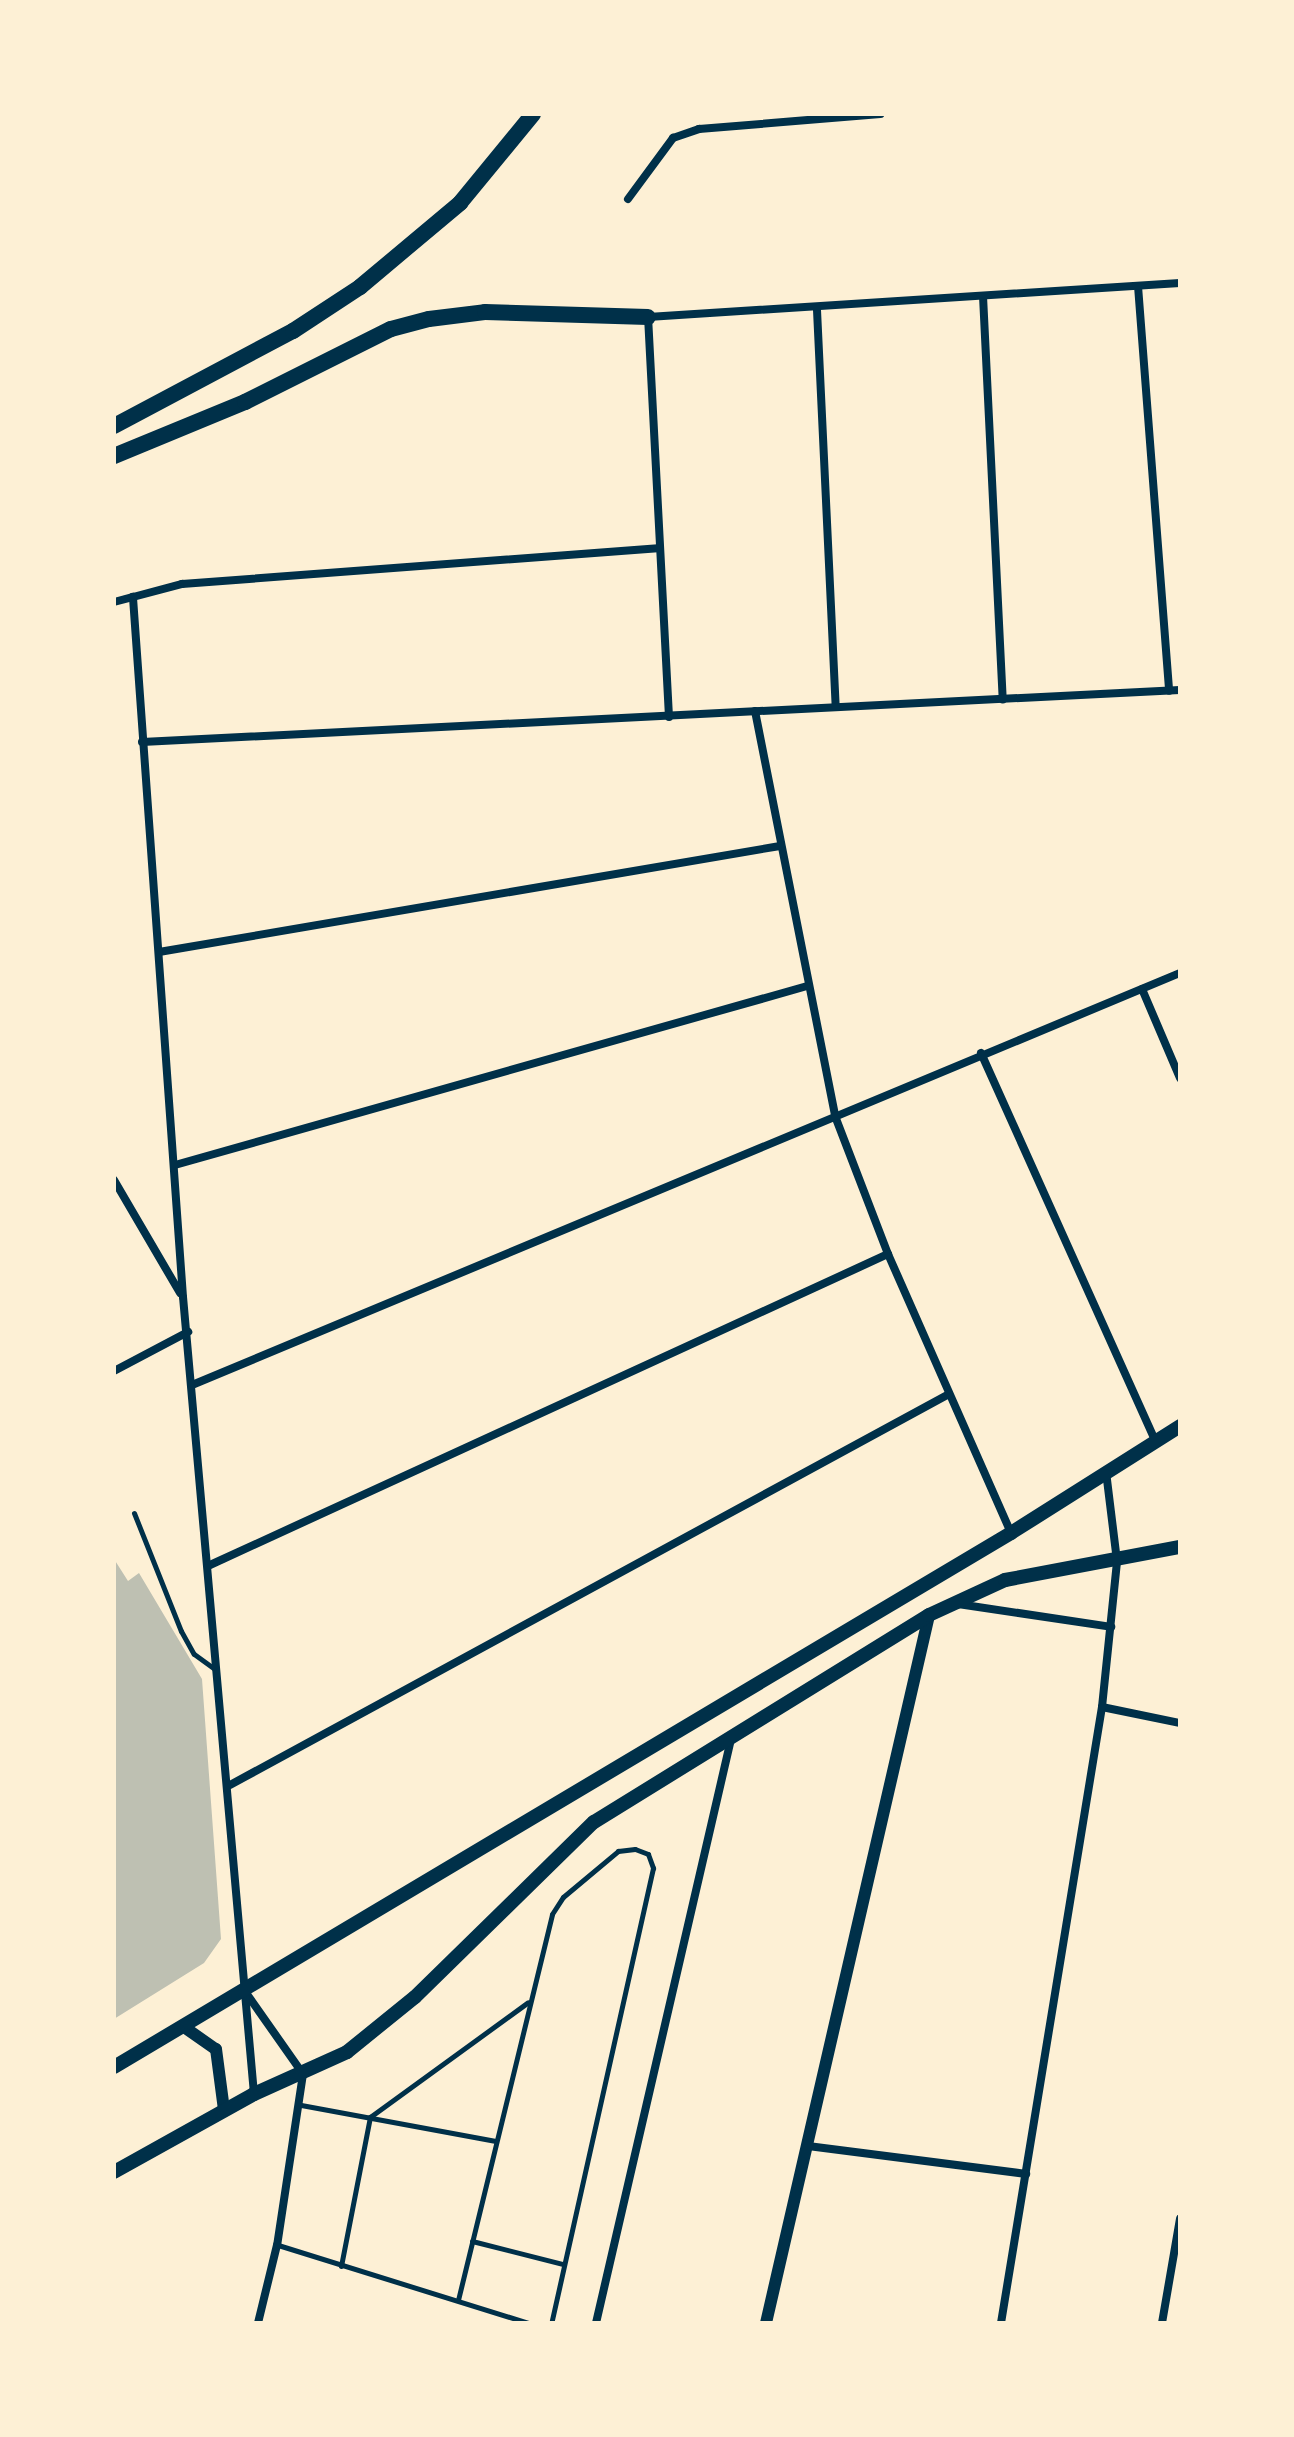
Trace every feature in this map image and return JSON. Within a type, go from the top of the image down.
[{"type":"highway","points":[[114,426],[293,331],[360,287],[460,203],[533,114]]},
{"type":"highway","points":[[114,456],[245,402],[391,329],[429,319],[485,312],[648,317]]},
{"type":"main road","points":[[114,2067],[1011,1533],[1180,1426]]},
{"type":"main road","points":[[114,2172],[254,2094],[303,2074],[381,2028],[594,1822],[929,1615],[1005,1580],[1180,1547]]},
{"type":"street","points":[[628,199],[673,138],[760,117],[880,114]]},
{"type":"street","points":[[669,717],[648,317],[817,310],[1180,283]]},
{"type":"street","points":[[1138,286],[1169,691]]},
{"type":"street","points":[[983,296],[1003,700]]},
{"type":"street","points":[[817,310],[836,707]]},
{"type":"street","points":[[114,602],[182,584],[658,548]]},
{"type":"street","points":[[133,597],[183,1297],[220,1671],[243,1989],[254,2094]]},
{"type":"street","points":[[142,742],[1180,690]]},
{"type":"street","points":[[755,711],[835,1116],[888,1254],[1011,1533]]},
{"type":"street","points":[[159,952],[780,846]]},
{"type":"street","points":[[192,1385],[981,1053],[1180,973]]},
{"type":"street","points":[[175,1165],[807,986]]},
{"type":"street","points":[[1142,989],[1180,1078]]},
{"type":"street","points":[[981,1053],[1155,1441]]},
{"type":"street","points":[[114,1180],[183,1297]]},
{"type":"street","points":[[210,1565],[888,1254]]},
{"type":"street","points":[[114,1371],[188,1332]]},
{"type":"street","points":[[230,1785],[949,1394]]},
{"type":"street","points":[[1001,2323],[1102,1707],[1117,1561],[1106,1471]]},
{"type":"street","points":[[951,1603],[1111,1627]]},
{"type":"street","points":[[766,2323],[929,1615]]},
{"type":"street","points":[[1102,1707],[1180,1723]]},
{"type":"street","points":[[596,2323],[732,1736]]},
{"type":"street","points":[[243,1989],[303,2074],[301,2105],[277,2245],[258,2323]]},
{"type":"street","points":[[184,2027],[216,2049],[224,2110]]},
{"type":"street","points":[[808,2146],[1026,2174]]},
{"type":"street","points":[[1162,2323],[1180,2219]]},
{"type":"lane","points":[[134,1513],[181,1631],[194,1654],[220,1671]]},
{"type":"lane","points":[[458,2300],[552,1914],[563,1897],[618,1851],[648,1854],[653,1868],[551,2323]]},
{"type":"lane","points":[[341,2266],[370,2117],[529,2001]]},
{"type":"lane","points":[[301,2105],[496,2141]]},
{"type":"lane","points":[[472,2241],[563,2264]]},
{"type":"lane","points":[[277,2245],[528,2323]]},
{"type":"building","points":[[114,1559],[128,1581],[139,1573],[202,1679],[221,1939],[204,1963],[114,2019]]}]
